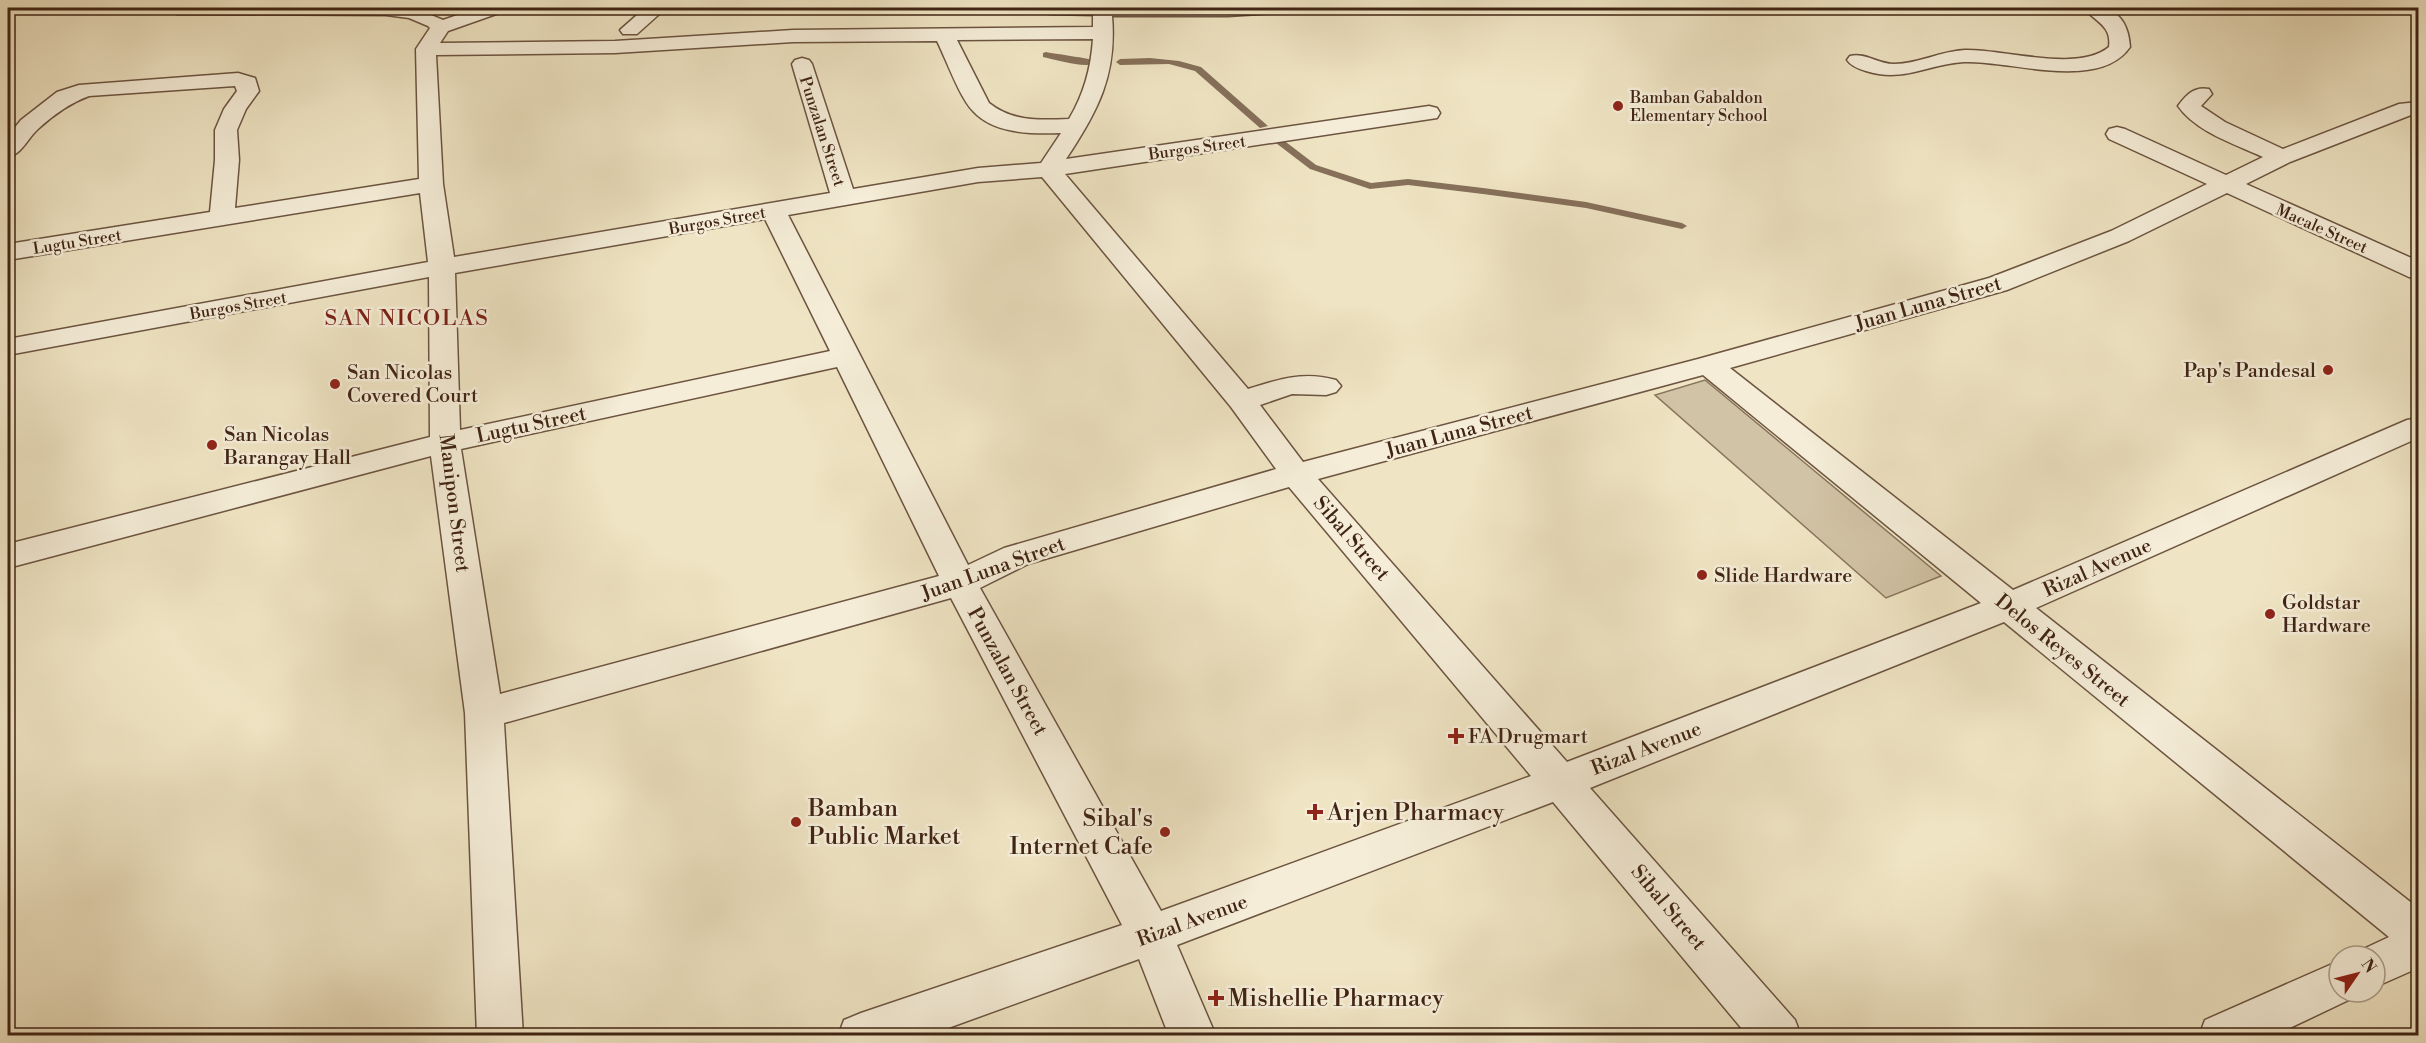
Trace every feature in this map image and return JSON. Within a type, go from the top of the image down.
[{"type":"street","points":[[177,8],[386,9],[416,13],[430,18],[434,38]]},
{"type":"street","points":[[434,38],[495,8]]},
{"type":"street","points":[[630,30],[656,8]]},
{"type":"street","points":[[1050,8],[1246,10],[1287,8]]},
{"type":"street","points":[[1857,60],[1873,68],[1894,72],[1946,58],[1963,57],[2058,64],[2100,62],[2120,47],[2120,37],[2112,20],[2094,8]]},
{"type":"street","points":[[1048,169],[1098,86],[1104,62],[1103,9]]},
{"type":"street","points":[[434,38],[615,47],[772,37],[1104,33]]},
{"type":"street","points":[[944,35],[980,106],[989,115],[1007,124],[1076,126]]},
{"type":"street","name":"Manipon Street","points":[[434,38],[431,184],[442,267],[446,443],[484,713],[500,1035]]},
{"type":"street","name":"Punzalan Street","points":[[801,64],[844,198]]},
{"type":"street","points":[[8,150],[29,125],[65,97],[87,90],[238,80],[247,83],[248,91],[235,109],[226,130],[227,160],[222,218]]},
{"type":"street","points":[[2201,94],[2189,106],[2191,110],[2204,119],[2282,157]]},
{"type":"street","name":"Juan Luna Street","points":[[484,713],[960,584],[1016,556],[1296,474],[1708,365],[1998,284],[2054,264],[2120,236],[2282,157],[2407,109],[2418,108]]},
{"type":"street","name":"Burgos Street","points":[[8,347],[442,267],[978,175],[1048,169],[1429,113]]},
{"type":"street","name":"Macale Street","points":[[2117,134],[2418,271]]},
{"type":"street","name":"Sibal Street","points":[[1048,169],[1242,401],[1296,474],[1563,781],[1779,1035]]},
{"type":"street","name":"Lugtu Street","points":[[8,252],[431,184]]},
{"type":"street","name":"Punzalan Street","points":[[773,210],[960,584],[1151,935],[1193,1035]]},
{"type":"street","name":"Lugtu Street","points":[[8,556],[446,443],[847,356]]},
{"type":"street","name":"Delos Reyes Street","points":[[1708,365],[2418,934]]},
{"type":"street","points":[[1242,401],[1289,385],[1326,386]]},
{"type":"street","name":"Rizal Avenue","points":[[861,1035],[1151,935],[1563,781],[2009,606],[2418,427]]},
{"type":"street","points":[[2387,960],[2418,946]]},
{"type":"street","points":[[2222,1035],[2327,987]]},
{"type":"shaded area","points":[[1705,380],[1941,576],[1886,598],[1655,395]]},
{"type":"waterway","points":[[1046,55],[1083,62],[1096,62]]},
{"type":"waterway","points":[[1120,62],[1169,62],[1198,69],[1263,126]]},
{"type":"waterway","points":[[1275,138],[1313,167],[1370,186],[1408,182],[1483,191],[1586,205],[1682,226]]},
{"type":"place","name":"Bamban Gabaldon Elementary School","points":[[1618,106]]},
{"type":"place","name":"Pap's Pandesal","points":[[2328,370]]},
{"type":"place","name":"San Nicolas Covered Court","points":[[335,384]]},
{"type":"place","name":"San Nicolas Barangay Hall","points":[[212,445]]},
{"type":"place","name":"Slide Hardware","points":[[1702,575]]},
{"type":"place","name":"Goldstar Hardware","points":[[2270,614]]},
{"type":"place","name":"FA Drugmart","points":[[1456,736]]},
{"type":"place","name":"Arjen Pharmacy","points":[[1315,812]]},
{"type":"place","name":"Bamban Public Market","points":[[796,822]]},
{"type":"place","name":"Sibal's Internet Cafe","points":[[1165,832]]},
{"type":"place","name":"Mishellie Pharmacy","points":[[1216,998]]},
{"type":"district","name":"SAN NICOLAS","points":[[407,317]]}]
